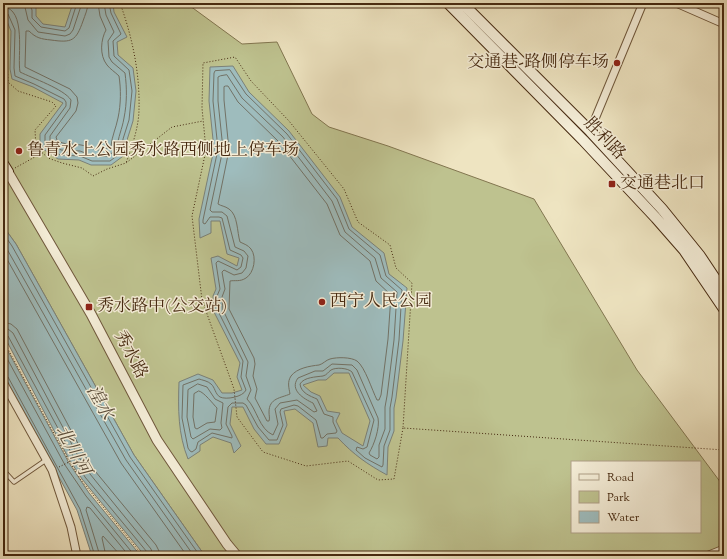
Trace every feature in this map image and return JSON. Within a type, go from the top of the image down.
[{"type":"main road","name":"胜利路","points":[[448,3],[583,140],[656,218],[684,250],[724,309]]},
{"type":"main road","name":"胜利路","points":[[462,3],[590,131],[662,209],[700,256],[724,292]]},
{"type":"street","points":[[590,131],[643,3]]},
{"type":"street","points":[[676,3],[724,24]]},
{"type":"street","name":"秀水路","points":[[5,168],[91,314],[157,440],[223,538],[237,556]]},
{"type":"street","points":[[3,382],[52,470],[69,520],[78,556]]},
{"type":"street","points":[[709,556],[724,550]]},
{"type":"lane","points":[[3,470],[14,482],[46,460]]},
{"type":"path","points":[[120,3],[127,21],[136,64],[140,110],[133,144],[126,163]]},
{"type":"path","points":[[3,24],[6,30],[8,82],[18,90],[52,102],[56,106],[35,130],[36,147],[48,158],[62,164],[82,168],[93,176],[107,169],[126,163],[172,127],[203,121]]},
{"type":"path","points":[[236,57],[251,81],[289,121],[344,189],[358,222],[390,245],[396,268],[412,283],[404,428],[394,479],[378,480],[348,461],[306,466],[264,452],[238,416],[234,389],[202,300],[192,216],[206,150],[203,121],[203,63],[236,57]]},
{"type":"path","points":[[5,168],[42,153]]},
{"type":"path","points":[[3,340],[69,461],[85,485],[143,556]]},
{"type":"path","points":[[404,428],[724,450]]},
{"type":"path","points":[[59,467],[69,461]]},
{"type":"green space","name":"西宁人民公园","points":[[3,3],[186,3],[242,44],[277,42],[312,114],[329,127],[388,146],[534,199],[637,370],[724,487],[724,556],[205,556],[134,455],[16,244],[3,226]]},
{"type":"water","points":[[3,3],[32,3],[36,8],[36,16],[43,24],[65,27],[73,3],[113,3],[114,12],[127,37],[117,42],[118,55],[133,68],[136,91],[133,121],[127,140],[126,154],[111,165],[91,165],[79,160],[58,159],[40,147],[40,134],[63,103],[33,87],[12,79],[10,69],[11,31],[3,12]]},
{"type":"water","points":[[233,66],[249,92],[289,131],[340,197],[352,227],[384,253],[389,274],[407,288],[403,341],[394,408],[394,431],[388,447],[387,475],[361,459],[338,438],[328,438],[327,446],[318,447],[313,423],[295,409],[284,411],[287,425],[279,444],[266,444],[254,429],[243,407],[232,407],[230,424],[241,446],[234,453],[231,443],[213,437],[200,445],[200,451],[188,459],[180,431],[179,382],[198,374],[213,380],[222,393],[232,393],[242,390],[237,377],[240,363],[214,312],[213,296],[216,289],[211,258],[218,256],[237,266],[239,258],[227,254],[220,221],[211,221],[211,233],[200,238],[199,219],[214,149],[209,101],[210,67]],"holes":[[[334,373],[349,373],[370,421],[363,446],[342,433],[336,421],[340,413],[327,411],[320,396],[311,392],[303,385],[318,380],[326,380]]]},
{"type":"water","points":[[3,226],[16,244],[134,455],[205,556],[145,556],[82,479],[69,459],[3,334]]},
{"type":"water","points":[[3,342],[69,463],[89,493],[141,556],[92,556],[77,510],[3,375]]},
{"type":"place","name":"交通巷-路侧停车场","points":[[617,63]]},
{"type":"place","name":"鲁青水上公园秀水路西侧地上停车场","points":[[19,151]]},
{"type":"place","name":"交通巷北口","points":[[612,184]]},
{"type":"place","name":"西宁人民公园","points":[[322,302]]},
{"type":"place","name":"秀水路中(公交站)","points":[[89,307]]},
{"type":"water label","name":"湟水","points":[[99,403]]},
{"type":"water label","name":"北川河","points":[[72,451]]}]
